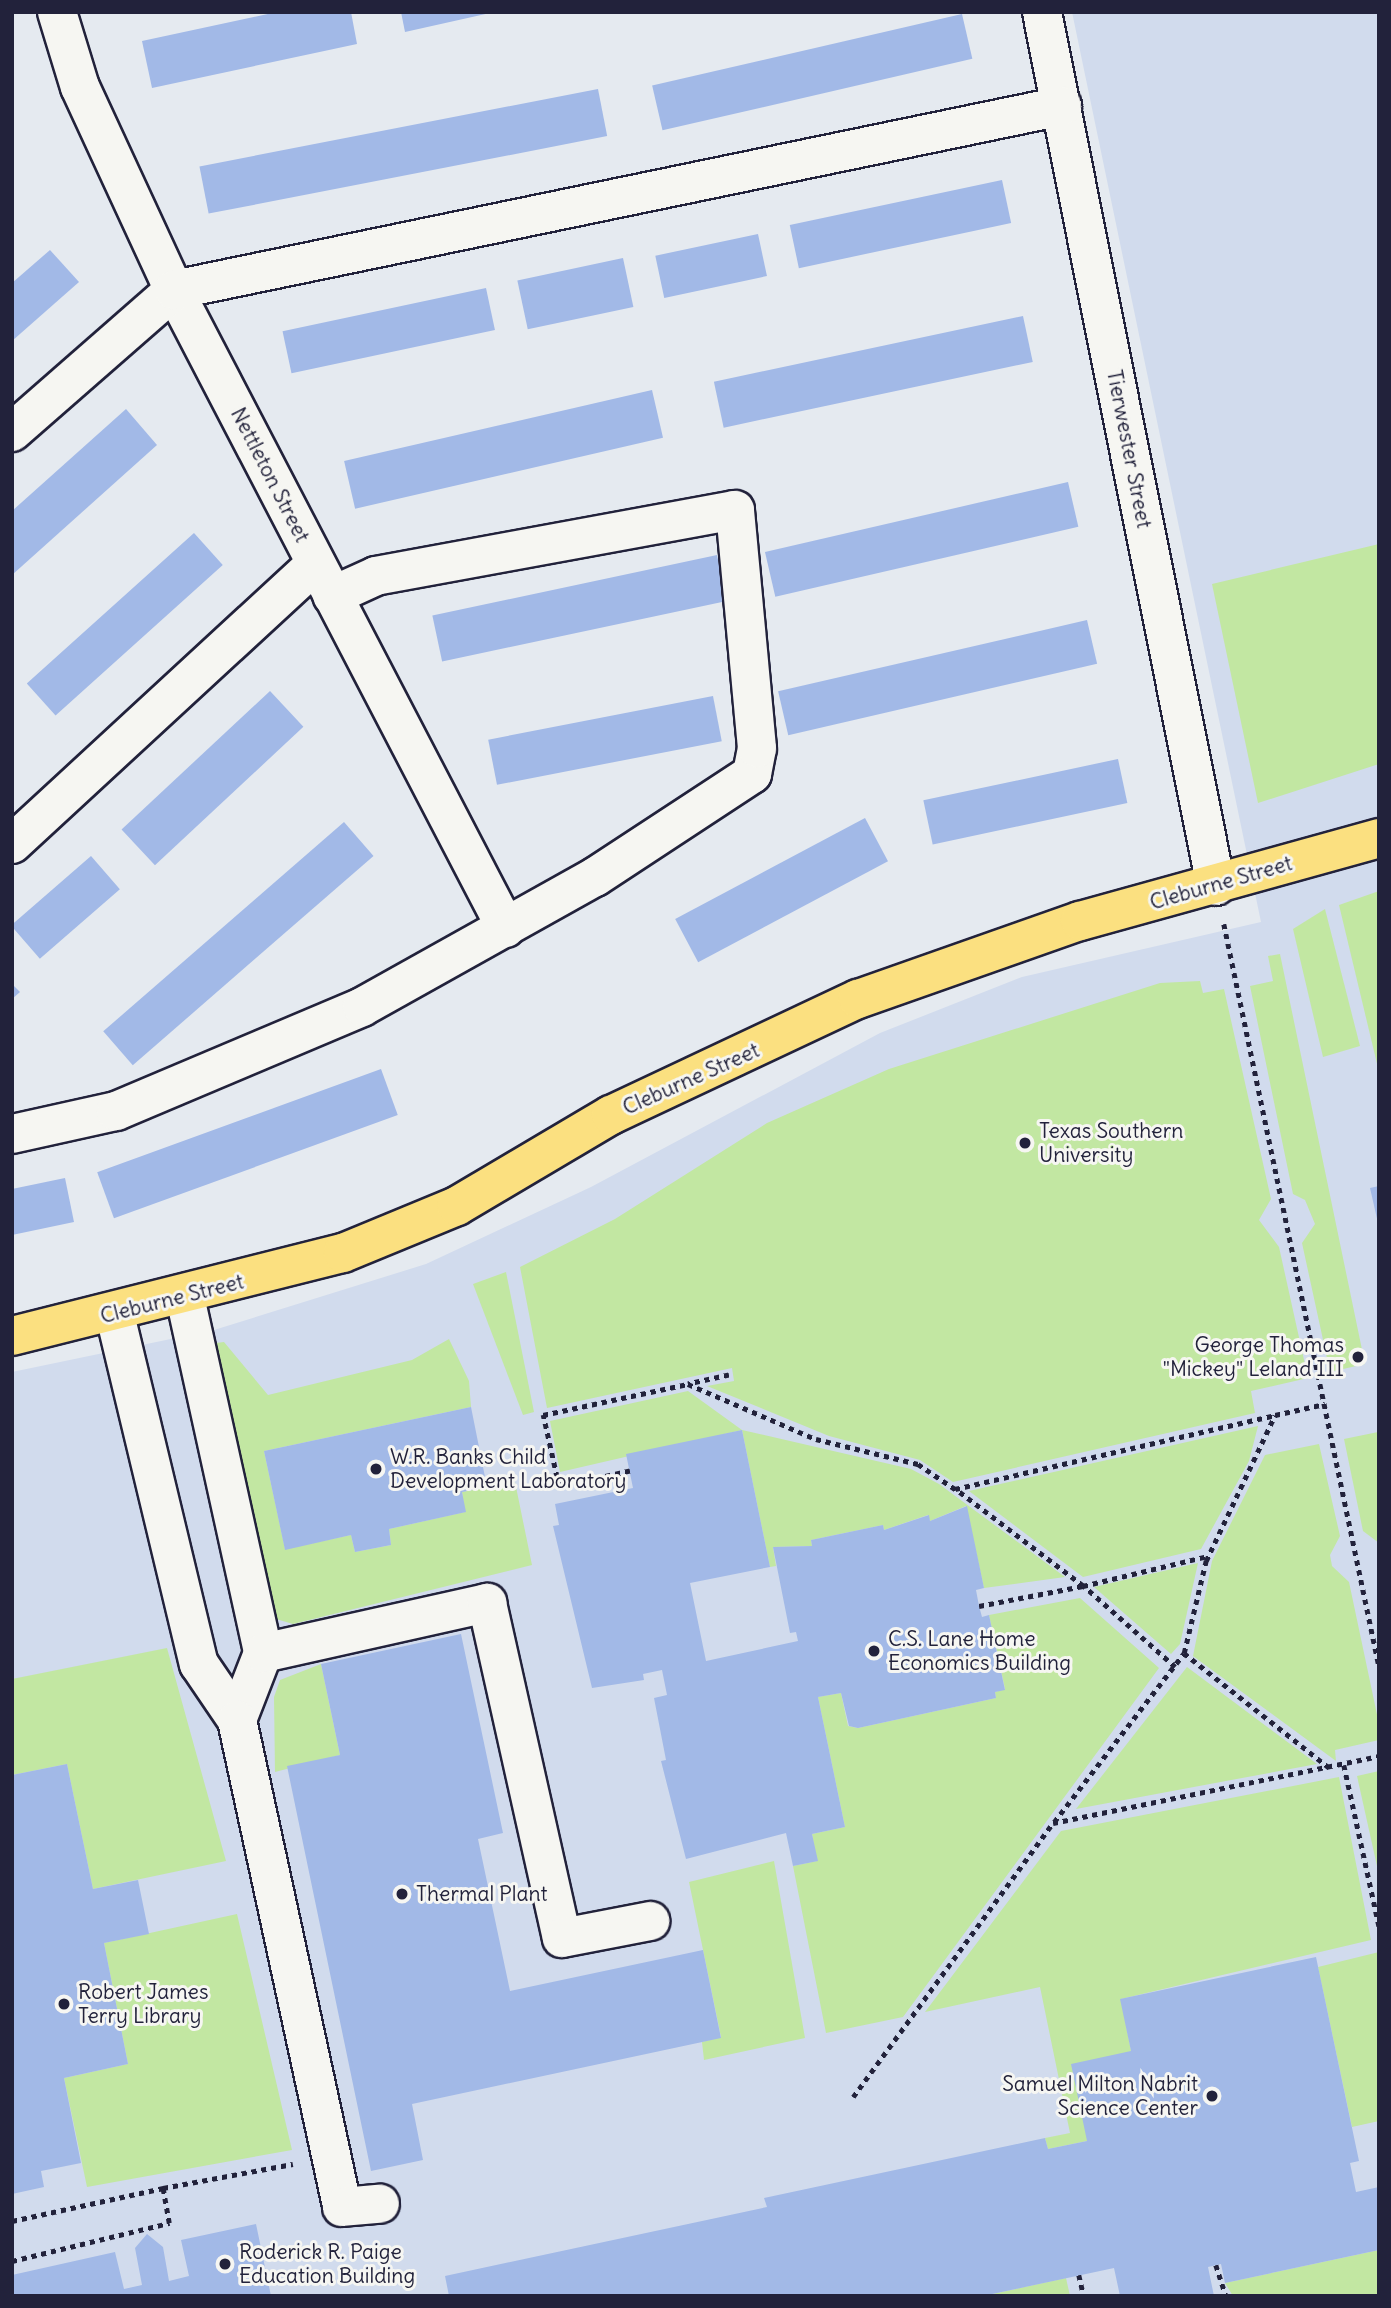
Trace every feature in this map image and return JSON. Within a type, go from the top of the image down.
[{"type":"main road","name":"Cleburne Street","points":[[12,1336],[115,1315],[343,1253],[457,1206],[611,1115],[858,999],[1080,921],[1216,886],[1379,838]]},
{"type":"street","name":"Nettleton Street","points":[[57,12],[90,111],[174,290],[506,928]]},
{"type":"street","name":"Tierwester Street","points":[[1042,12],[1216,886]]},
{"type":"street","points":[[12,432],[174,290],[1062,106]]},
{"type":"street","points":[[12,844],[324,580],[376,576],[734,510],[757,748],[752,774],[506,928],[362,1007],[116,1111],[12,1134]]},
{"type":"street","points":[[185,1297],[263,1653],[237,1720]]},
{"type":"street","points":[[115,1315],[199,1664],[237,1720],[342,2207],[380,2204]]},
{"type":"street","points":[[263,1653],[486,1602],[562,1938],[650,1921]]},
{"type":"path","points":[[1216,886],[1379,1666]]},
{"type":"path","points":[[630,1471],[559,1487],[542,1415],[729,1376]]},
{"type":"path","points":[[688,1384],[816,1438],[918,1464],[1083,1586],[1175,1667]]},
{"type":"path","points":[[955,1489],[1325,1404]]},
{"type":"path","points":[[853,2097],[1053,1823],[1185,1653],[1208,1556],[1275,1415]]},
{"type":"path","points":[[979,1606],[1083,1586],[1208,1556]]},
{"type":"path","points":[[1185,1653],[1331,1769]]},
{"type":"path","points":[[1053,1823],[1331,1769],[1379,1756]]},
{"type":"path","points":[[1344,1765],[1379,1926]]},
{"type":"path","points":[[12,2221],[163,2188],[331,2156]]},
{"type":"path","points":[[12,2261],[169,2223],[163,2188]]},
{"type":"path","points":[[1216,2265],[1226,2296]]},
{"type":"path","points":[[1079,2275],[1084,2296]]},
{"type":"shaded area","name":"Texas Southern University","points":[[1072,12],[1379,12],[1379,2296],[12,2296],[12,1372],[214,1330],[426,1264],[591,1187],[880,1033],[1022,977],[1261,922]]},
{"type":"green space","points":[[1379,544],[1379,764],[1258,803],[1212,584]]},
{"type":"green space","points":[[1379,891],[1379,1072],[1339,905]]},
{"type":"green space","points":[[1325,909],[1360,1046],[1323,1057],[1293,929]]},
{"type":"green space","points":[[1280,954],[1365,1364],[1330,1372],[1302,1243],[1315,1224],[1305,1200],[1293,1194],[1250,986],[1273,981],[1268,956]]},
{"type":"green space","points":[[1200,981],[1203,993],[1224,989],[1271,1199],[1259,1220],[1279,1247],[1308,1378],[1251,1391],[1255,1413],[953,1482],[920,1460],[829,1436],[707,1386],[734,1381],[732,1368],[547,1408],[520,1267],[615,1219],[767,1123],[889,1069],[1160,983]]},
{"type":"green space","points":[[506,1272],[534,1412],[523,1415],[473,1284]]},
{"type":"green space","points":[[449,1339],[469,1381],[471,1407],[264,1451],[285,1549],[351,1535],[355,1552],[391,1545],[389,1529],[465,1512],[462,1492],[515,1482],[532,1565],[293,1624],[276,1619],[265,1608],[208,1344],[224,1342],[268,1395],[412,1360]]},
{"type":"green space","points":[[688,1391],[742,1430],[560,1472],[550,1421]]},
{"type":"green space","points":[[1258,1426],[1249,1461],[1201,1549],[1083,1577],[969,1491]]},
{"type":"green space","points":[[742,1430],[911,1469],[939,1484],[1065,1577],[984,1588],[966,1506],[930,1521],[928,1515],[884,1530],[883,1525],[811,1540],[812,1546],[773,1547],[776,1566],[770,1567]]},
{"type":"green space","points":[[1378,1432],[1379,1543],[1363,1531],[1344,1439]]},
{"type":"green space","points":[[1319,1444],[1340,1536],[1330,1555],[1332,1566],[1349,1582],[1379,1724],[1379,1740],[1335,1750],[1336,1761],[1193,1656],[1212,1561],[1265,1455]]},
{"type":"green space","points":[[1198,1563],[1180,1644],[1171,1654],[1094,1587]]},
{"type":"green space","points":[[1080,1598],[1159,1668],[903,2017],[826,2033],[793,1866],[817,1861],[812,1834],[845,1827],[818,1697],[841,1693],[848,1726],[858,1728],[996,1698],[995,1692],[1005,1689],[989,1615]]},
{"type":"green space","points":[[167,1648],[226,1861],[93,1889],[67,1764],[12,1775],[12,1679]]},
{"type":"green space","points":[[321,1664],[340,1755],[275,1772],[274,1697],[280,1680]]},
{"type":"green space","points":[[1187,1667],[1317,1764],[1076,1809]]},
{"type":"green space","points":[[1379,1771],[1379,1875],[1357,1776]]},
{"type":"green space","points":[[1339,1777],[1371,1940],[1121,1999],[1131,2051],[1087,2141],[1048,2149],[1045,2138],[1070,2133],[1040,1987],[925,2012],[1061,1831]]},
{"type":"green space","points":[[774,1861],[805,2038],[704,2060],[702,2042],[721,2037],[689,1882]]},
{"type":"green space","points":[[237,1914],[292,2150],[87,2187],[64,2078],[128,2064],[104,1943]]},
{"type":"green space","points":[[1379,1952],[1379,2121],[1352,2127],[1318,1967]]},
{"type":"green space","points":[[1379,2250],[1379,2296],[1233,2296],[1225,2283]]},
{"type":"green space","points":[[1066,2278],[1070,2296],[983,2296]]},
{"type":"building","points":[[277,12],[351,12],[357,44],[152,88],[142,41]]},
{"type":"building","points":[[401,12],[490,12],[490,13],[405,32]]},
{"type":"building","points":[[962,14],[972,59],[662,130],[652,86]]},
{"type":"building","points":[[598,89],[607,136],[209,214],[199,166]]},
{"type":"building","points":[[1002,180],[1011,223],[799,268],[790,225]]},
{"type":"building","points":[[758,234],[767,276],[664,298],[655,256]]},
{"type":"building","points":[[50,250],[79,282],[12,341],[12,283]]},
{"type":"building","points":[[623,258],[633,307],[528,329],[517,280]]},
{"type":"building","points":[[486,288],[495,330],[291,373],[283,331]]},
{"type":"building","points":[[1023,316],[1033,362],[724,428],[714,382]]},
{"type":"building","points":[[652,390],[663,438],[355,509],[344,461]]},
{"type":"building","points":[[126,409],[157,445],[12,575],[12,511]]},
{"type":"building","points":[[1068,482],[1078,527],[775,597],[765,552]]},
{"type":"building","points":[[194,533],[223,565],[56,716],[27,684]]},
{"type":"building","points":[[717,555],[727,601],[442,661],[432,616]]},
{"type":"building","points":[[1087,620],[1097,664],[788,735],[778,691]]},
{"type":"building","points":[[270,691],[303,727],[155,865],[122,829]]},
{"type":"building","points":[[713,696],[722,741],[497,785],[488,740]]},
{"type":"building","points":[[1118,759],[1127,803],[933,844],[923,800]]},
{"type":"building","points":[[865,818],[888,861],[698,962],[675,919]]},
{"type":"building","points":[[344,822],[374,856],[133,1065],[103,1031]]},
{"type":"building","points":[[91,856],[120,889],[40,959],[12,925]]},
{"type":"building","points":[[12,984],[20,992],[12,999]]},
{"type":"building","points":[[381,1069],[398,1115],[114,1218],[97,1172]]},
{"type":"building","points":[[65,1178],[74,1222],[12,1235],[12,1189]]},
{"type":"building","points":[[1379,1186],[1379,1223],[1378,1223],[1370,1188]]},
{"type":"building","name":"W.R. Banks Child Development Laboratory","points":[[471,1407],[487,1487],[462,1492],[466,1512],[389,1529],[391,1545],[355,1552],[351,1535],[285,1550],[264,1451]]},
{"type":"building","name":"C.S. Lane Home Economics Building","points":[[742,1430],[770,1567],[690,1583],[706,1661],[798,1641],[796,1632],[790,1633],[773,1547],[812,1546],[811,1540],[883,1525],[884,1530],[929,1515],[930,1521],[967,1506],[984,1588],[976,1590],[979,1606],[982,1617],[989,1615],[1005,1690],[995,1692],[996,1698],[858,1728],[849,1726],[841,1693],[818,1697],[845,1827],[812,1834],[818,1861],[793,1866],[786,1833],[686,1859],[661,1761],[666,1760],[654,1698],[667,1695],[662,1670],[643,1674],[644,1680],[592,1688],[553,1526],[559,1525],[555,1504],[633,1488],[626,1454]]},
{"type":"building","name":"Thermal Plant","points":[[461,1634],[503,1833],[478,1839],[510,1991],[703,1950],[721,2038],[412,2104],[423,2160],[371,2171],[287,1766],[340,1755],[321,1664]]},
{"type":"building","name":"Robert James Terry Library","points":[[67,1764],[93,1889],[138,1880],[149,1934],[104,1943],[128,2064],[64,2078],[81,2163],[41,2171],[44,2187],[12,2194],[12,1775]]},
{"type":"building","name":"Samuel Milton Nabrit Science Center","points":[[1316,1957],[1359,2161],[1350,2163],[1356,2192],[1379,2187],[1379,2250],[1225,2283],[1221,2264],[1208,2267],[1214,2296],[1120,2296],[1114,2268],[983,2296],[449,2296],[445,2276],[767,2207],[764,2198],[1045,2138],[1048,2149],[1087,2141],[1071,2064],[1131,2051],[1120,1999]]},
{"type":"building","name":"Roderick R. Paige Education Building","points":[[256,2224],[271,2296],[12,2296],[12,2275],[115,2252],[124,2289],[142,2285],[135,2248],[147,2234],[163,2247],[169,2281],[189,2276],[181,2240]]},
{"type":"place","name":"Texas Southern University","points":[[1025,1143]]},
{"type":"place","name":"George Thomas \"Mickey\" Leland III","points":[[1358,1357]]},
{"type":"place","name":"W.R. Banks Child Development Laboratory","points":[[376,1469]]},
{"type":"place","name":"C.S. Lane Home Economics Building","points":[[874,1651]]},
{"type":"place","name":"Thermal Plant","points":[[402,1894]]},
{"type":"place","name":"Robert James Terry Library","points":[[64,2004]]},
{"type":"place","name":"Samuel Milton Nabrit Science Center","points":[[1212,2096]]},
{"type":"place","name":"Roderick R. Paige Education Building","points":[[225,2264]]}]
